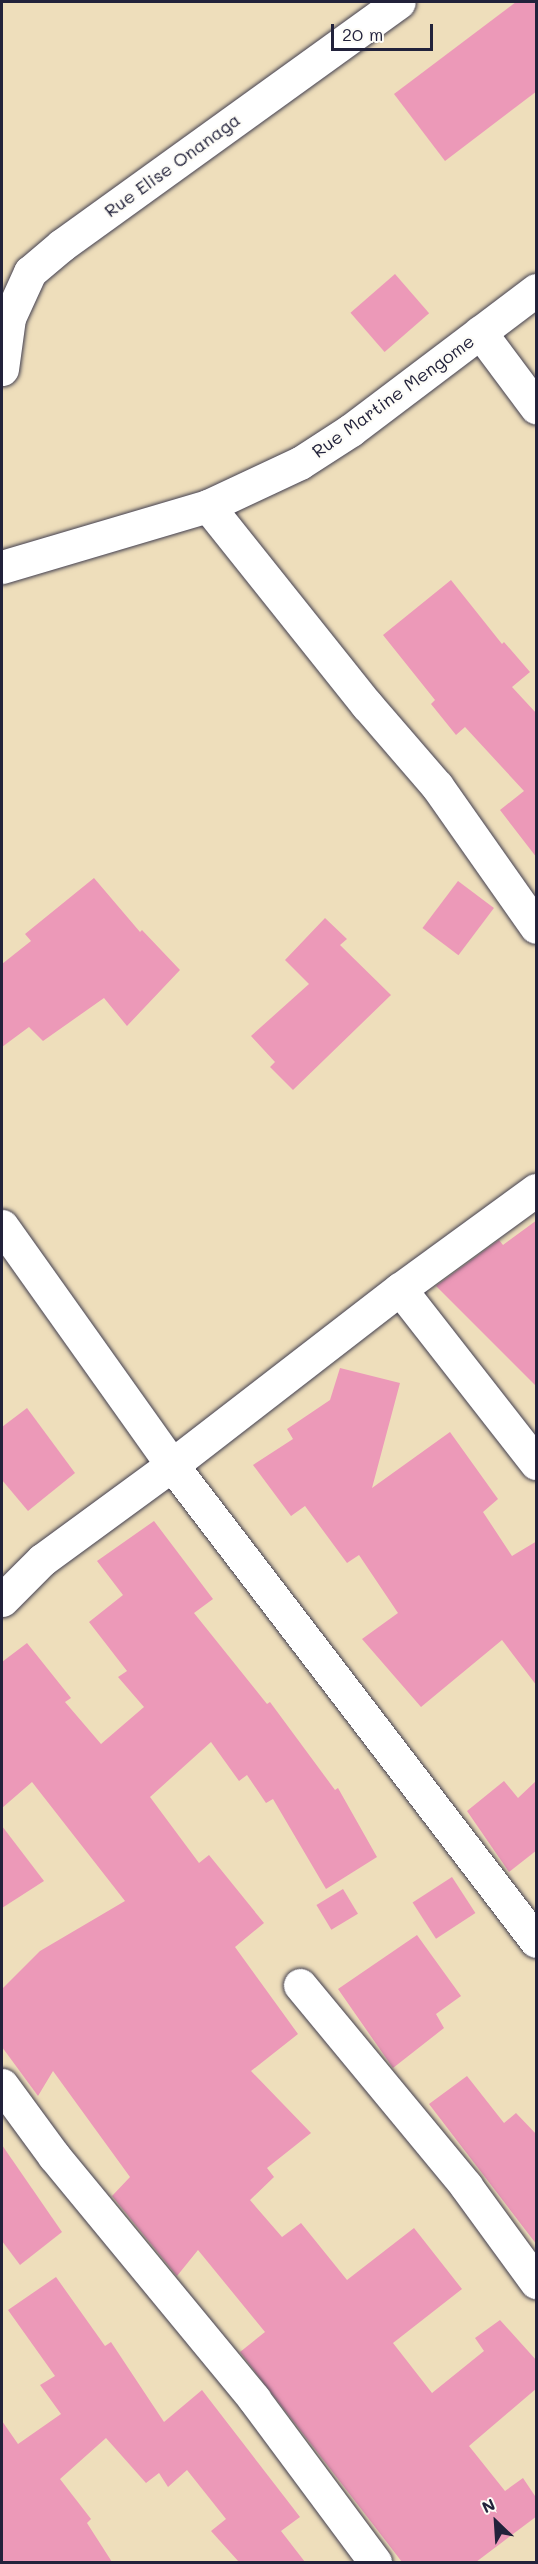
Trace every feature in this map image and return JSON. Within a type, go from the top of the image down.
[{"type":"street","name":"Rue Elise Onanaga","points":[[2,369],[9,318],[30,272],[62,245],[399,2]]},
{"type":"street","name":"Rue Martine Mengome","points":[[2,567],[208,506],[300,463],[351,430],[537,290]]},
{"type":"street","points":[[480,333],[537,407]]},
{"type":"street","points":[[208,506],[367,705],[437,786],[537,927]]},
{"type":"street","points":[[2,1600],[42,1560],[172,1465],[400,1289],[537,1190]]},
{"type":"street","points":[[2,1226],[172,1465],[537,1941]]},
{"type":"street","points":[[400,1289],[537,1463]]},
{"type":"street","points":[[300,1985],[466,2186],[537,2282]]},
{"type":"street","points":[[2,2085],[54,2156],[254,2399],[375,2562]]},
{"type":"building","points":[[516,2],[537,2],[537,91],[445,161],[394,94]]},
{"type":"building","points":[[395,274],[429,313],[385,352],[350,313]]},
{"type":"building","points":[[451,580],[502,644],[504,642],[530,672],[512,687],[537,714],[537,858],[500,810],[524,791],[465,727],[456,735],[431,704],[435,700],[383,635]]},
{"type":"building","points":[[94,878],[140,932],[142,930],[180,970],[127,1026],[104,998],[43,1041],[29,1027],[2,1047],[2,964],[31,941],[25,934]]},
{"type":"building","points":[[458,881],[494,908],[458,955],[422,928]]},
{"type":"building","points":[[325,918],[347,939],[340,945],[391,995],[293,1090],[270,1067],[275,1062],[251,1036],[309,984],[285,960]]},
{"type":"building","points":[[537,1220],[537,1387],[436,1286],[499,1240],[503,1245]]},
{"type":"building","points":[[340,1368],[400,1383],[372,1488],[450,1432],[498,1499],[483,1512],[512,1556],[537,1541],[537,1686],[502,1640],[421,1707],[362,1639],[398,1613],[359,1555],[347,1563],[305,1506],[291,1516],[253,1465],[293,1439],[287,1429],[330,1400]]},
{"type":"building","points":[[27,1408],[75,1473],[28,1511],[2,1480],[2,1427]]},
{"type":"building","points":[[154,1521],[213,1599],[194,1613],[267,1704],[270,1702],[335,1790],[338,1788],[377,1857],[326,1889],[273,1799],[266,1803],[247,1775],[239,1781],[211,1742],[150,1797],[199,1863],[209,1855],[264,1923],[235,1947],[298,2034],[251,2071],[311,2133],[267,2168],[274,2177],[250,2200],[282,2237],[301,2223],[347,2280],[414,2228],[462,2289],[393,2343],[432,2393],[484,2351],[475,2338],[500,2320],[537,2361],[537,2388],[469,2446],[505,2491],[523,2478],[537,2499],[537,2516],[476,2562],[402,2562],[240,2352],[265,2332],[198,2250],[177,2276],[112,2196],[130,2177],[53,2071],[38,2096],[2,2047],[2,1989],[40,1951],[125,1901],[32,1782],[2,1808],[2,1662],[27,1643],[71,1698],[65,1702],[101,1744],[144,1707],[118,1677],[127,1671],[89,1622],[123,1595],[97,1561]]},
{"type":"building","points":[[537,1780],[537,1850],[509,1872],[467,1811],[504,1781],[518,1798]]},
{"type":"building","points":[[2,1826],[44,1881],[2,1908]]},
{"type":"building","points":[[452,1877],[475,1913],[436,1939],[413,1903]]},
{"type":"building","points":[[343,1889],[358,1914],[331,1930],[316,1905]]},
{"type":"building","points":[[417,1935],[461,1996],[436,2014],[444,2028],[393,2068],[338,1989]]},
{"type":"building","points":[[467,2076],[504,2123],[516,2113],[537,2135],[537,2245],[429,2104]]},
{"type":"building","points":[[2,2145],[62,2232],[20,2265],[2,2241]]},
{"type":"building","points":[[56,2277],[105,2346],[111,2342],[164,2422],[202,2390],[300,2517],[281,2531],[305,2562],[239,2562],[211,2531],[226,2519],[187,2470],[168,2487],[159,2473],[146,2483],[106,2438],[60,2479],[91,2519],[87,2523],[112,2562],[2,2562],[2,2421],[18,2444],[61,2414],[40,2385],[55,2376],[8,2310]]}]
